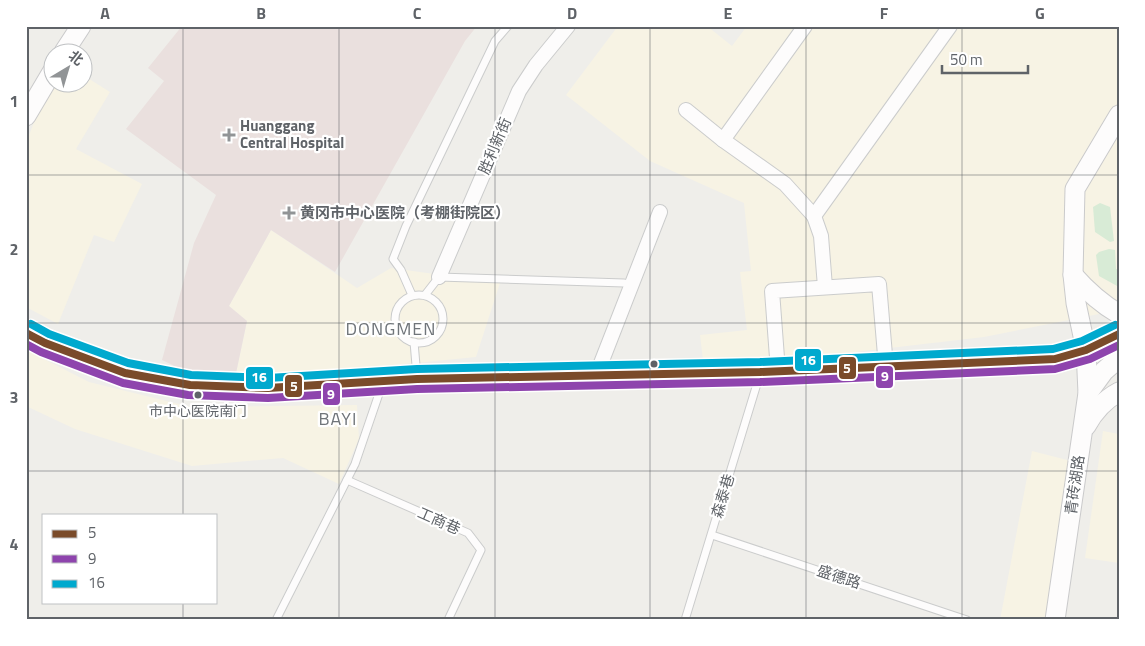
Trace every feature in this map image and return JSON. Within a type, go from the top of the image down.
[{"type":"main road","points":[[71,42],[81,26]]},
{"type":"main road","points":[[26,116],[42,89]]},
{"type":"main road","name":"青砖湖路","points":[[1055,620],[1088,393],[1086,350],[1076,302],[1073,275],[1075,189],[1119,115]]},
{"type":"main road","points":[[1073,275],[1087,292],[1119,314]]},
{"type":"main road","points":[[26,333],[45,343],[125,373],[190,385],[268,388],[417,380],[769,372],[1055,358],[1086,350],[1119,334]]},
{"type":"main road","points":[[1086,350],[1119,356]]},
{"type":"main road","points":[[1088,393],[1104,371],[1119,356]]},
{"type":"main road","points":[[1083,431],[1094,411],[1110,396],[1119,392]]},
{"type":"street","name":"胜利新街","points":[[439,277],[519,90],[536,65],[568,26]]},
{"type":"street","points":[[723,140],[805,26]]},
{"type":"street","points":[[814,216],[950,26]]},
{"type":"street","points":[[686,110],[723,140],[785,184],[814,216],[821,236],[825,288]]},
{"type":"street","points":[[596,376],[660,212]]},
{"type":"street","points":[[769,372],[772,291],[879,284],[886,367]]},
{"type":"lane","points":[[412,295],[394,259],[406,226],[495,41],[508,26]]},
{"type":"lane","points":[[424,295],[439,277],[624,283]]},
{"type":"lane","points":[[412,295],[424,295],[436,300],[440,306],[443,311],[443,324],[437,335],[432,339],[427,342],[414,342],[403,337],[395,320],[398,307],[406,298],[412,295]]},
{"type":"lane","points":[[414,342],[417,380]]},
{"type":"lane","name":"森泰巷","points":[[685,620],[712,535],[769,372]]},
{"type":"lane","points":[[276,620],[355,464],[383,382]]},
{"type":"lane","name":"工商巷","points":[[347,480],[468,534],[481,550],[448,620]]},
{"type":"lane","name":"盛德路","points":[[712,535],[967,620]]},
{"type":"shaded area","name":"黄冈市中心医院（考棚街院区）","points":[[182,26],[477,26],[465,41],[335,272],[271,230],[229,306],[247,321],[235,378],[185,371],[162,360],[194,243],[216,195],[126,129],[164,81],[148,68]]},
{"type":"shaded area","points":[[618,26],[707,26],[732,46],[747,26],[1119,26],[1119,310],[984,337],[704,368],[700,335],[747,330],[740,272],[751,271],[744,203],[650,161],[566,95]]},
{"type":"shaded area","points":[[92,81],[110,92],[76,149],[142,184],[114,242],[94,235],[58,324],[26,307],[26,143],[36,117],[51,92],[92,92]]},
{"type":"shaded area","points":[[271,230],[357,288],[391,268],[500,283],[476,357],[283,376],[235,378],[247,321],[229,306]]},
{"type":"shaded area","points":[[26,350],[89,382],[191,407],[357,405],[359,439],[339,484],[283,458],[192,466],[75,429],[26,406]]},
{"type":"shaded area","points":[[1103,431],[1119,434],[1119,563],[1085,558]]},
{"type":"shaded area","points":[[1032,451],[1075,462],[1048,620],[1000,620]]},
{"type":"green space","points":[[1100,203],[1110,207],[1114,241],[1110,242],[1095,232],[1093,207]]},
{"type":"green space","points":[[1109,249],[1115,250],[1116,269],[1119,270],[1119,287],[1099,276],[1096,255]]},
{"type":"transit line","name":"16","points":[[31,324],[49,334],[128,363],[191,375],[268,378],[417,369],[760,362],[1053,349],[1082,341],[1115,325]]},
{"type":"transit line","name":"5","points":[[26,333],[45,343],[125,373],[190,385],[268,388],[417,379],[760,372],[1055,359],[1086,350],[1119,334]]},
{"type":"transit line","name":"9","points":[[26,344],[41,352],[123,383],[188,395],[268,398],[417,389],[760,382],[1055,369],[1090,359],[1119,345]]},
{"type":"place","name":"Huanggang Central Hospital","points":[[229,135]]},
{"type":"place","name":"黄冈市中心医院（考棚街院区）","points":[[289,213]]},
{"type":"place","name":"市中心医院南门","points":[[198,395]]},
{"type":"district","name":"DONGMEN","points":[[391,329]]},
{"type":"district","name":"BAYI","points":[[338,419]]}]
